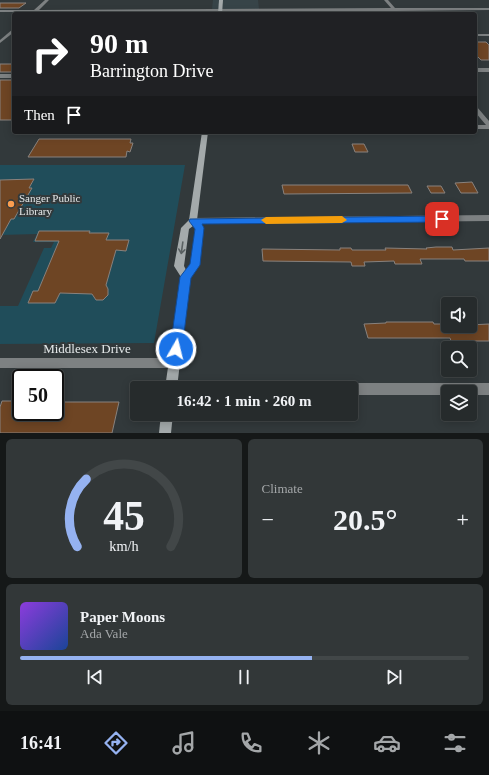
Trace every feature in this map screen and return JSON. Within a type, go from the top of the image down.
[{"type":"main road","points":[[220,12],[221,0]]},
{"type":"main road","points":[[186,277],[179,266],[185,228],[193,221],[205,134]]},
{"type":"main road","points":[[172,381],[186,277],[195,265],[199,228],[193,221]]},
{"type":"main road","points":[[165,433],[166,421]]},
{"type":"street","points":[[36,10],[47,0]]},
{"type":"street","points":[[386,0],[394,10]]},
{"type":"street","points":[[0,10],[220,12],[489,9]]},
{"type":"street","points":[[1,40],[12,32]]},
{"type":"street","points":[[477,35],[489,35]]},
{"type":"street","points":[[1,40],[12,38]]},
{"type":"street","points":[[477,70],[489,70]]},
{"type":"street","points":[[0,76],[12,76]]},
{"type":"street","points":[[477,111],[489,126]]},
{"type":"street","points":[[477,127],[489,126]]},
{"type":"street","points":[[193,221],[489,218]]},
{"type":"street","name":"Middlesex Drive","points":[[0,363],[174,363]]},
{"type":"street","points":[[358,389],[489,389]]},
{"type":"shaded area","points":[[213,0],[258,0],[259,9],[212,9]]},
{"type":"shaded area","points":[[0,165],[185,165],[154,343],[0,344],[0,306],[18,306],[44,248],[51,248],[54,242],[33,242],[37,234],[0,235],[0,230],[5,230],[11,219],[14,219],[32,188],[29,188],[34,180],[0,180]],"holes":[[[39,231],[89,231],[89,233],[108,233],[106,240],[128,240],[126,250],[116,250],[106,285],[108,295],[103,300],[96,300],[92,294],[60,293],[55,303],[28,302],[33,291],[46,291],[43,278],[59,241],[35,241]]]},
{"type":"building","points":[[0,3],[26,3],[19,8],[0,8]]},
{"type":"building","points":[[477,42],[486,42],[489,45],[489,60],[481,60],[477,56]]},
{"type":"building","points":[[0,64],[12,64],[12,72],[0,72]]},
{"type":"building","points":[[0,80],[12,80],[12,120],[0,120]]},
{"type":"building","points":[[39,139],[131,139],[130,143],[133,143],[130,152],[127,151],[126,157],[28,157]]},
{"type":"building","points":[[352,144],[364,144],[368,152],[355,152]]},
{"type":"building","name":"Sanger Public Library","points":[[34,179],[29,188],[32,188],[14,219],[11,219],[0,239],[0,180]]},
{"type":"building","points":[[472,182],[478,193],[461,193],[455,183]]},
{"type":"building","points":[[282,185],[408,185],[412,193],[284,194]]},
{"type":"building","points":[[427,186],[441,186],[445,193],[431,193]]},
{"type":"building","points":[[39,231],[90,231],[89,233],[109,233],[106,240],[129,240],[126,251],[116,250],[106,285],[108,295],[103,300],[96,300],[92,294],[60,293],[55,303],[28,303],[33,291],[38,291],[59,241],[35,241]]},
{"type":"building","points":[[452,247],[453,250],[489,248],[489,261],[465,261],[464,259],[420,259],[422,264],[395,264],[394,261],[364,262],[365,266],[352,266],[351,262],[263,261],[262,249],[340,250],[340,248],[351,248],[352,250],[386,250],[385,248],[427,249],[426,248]]},
{"type":"building","points":[[433,322],[434,324],[441,324],[441,333],[477,333],[477,325],[489,324],[489,341],[451,341],[450,338],[368,338],[364,324]]},
{"type":"building","points":[[2,401],[12,401],[12,421],[64,421],[64,402],[119,402],[112,433],[0,433],[0,407]]},
{"type":"slow traffic","points":[[266,220],[342,220]]},
{"type":"place","name":"Sanger Public Library","points":[[11,204]]},
{"type":"route","points":[[176,349],[186,277],[195,265],[199,228],[193,221],[442,219]]}]
